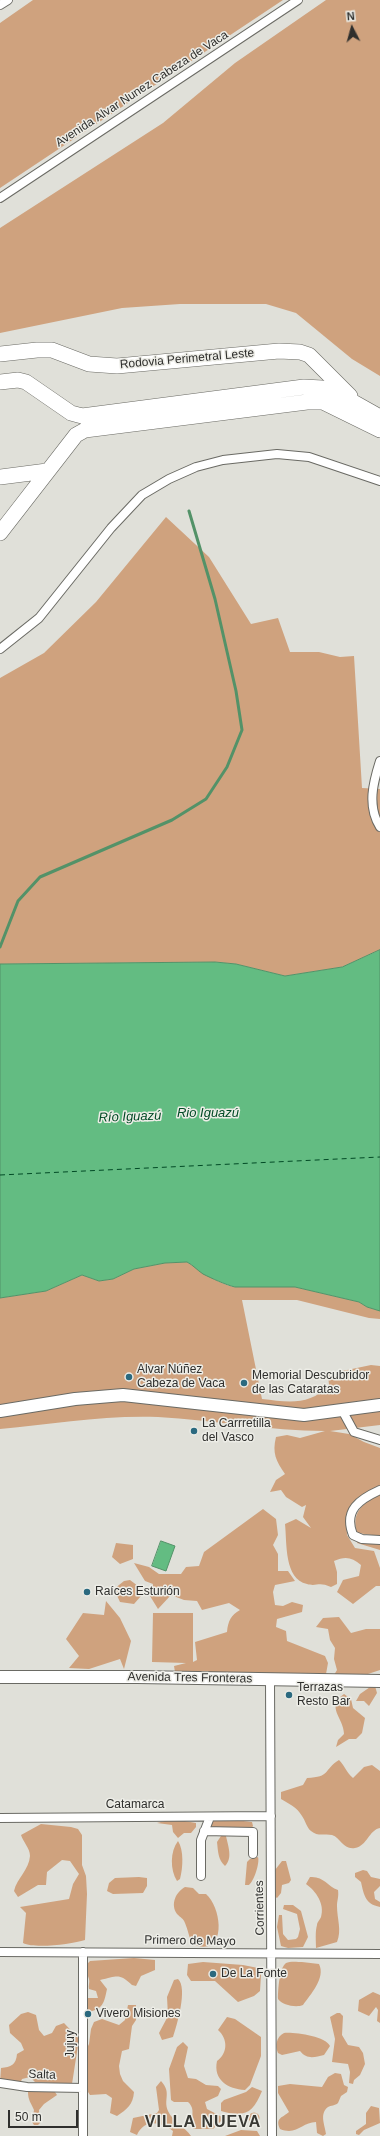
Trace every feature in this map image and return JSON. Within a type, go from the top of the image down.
[{"type":"highway","name":"Rodovia Perimetral Leste","points":[[0,354],[52,350],[89,364],[117,366],[279,351],[300,352],[312,358],[356,402]]},
{"type":"highway","name":"Rodovia Perimetral Leste","points":[[0,382],[18,380],[26,382],[71,413],[82,416],[304,387],[322,388],[356,402],[380,417]]},
{"type":"highway","points":[[0,533],[76,435],[85,430],[307,402],[323,402],[380,430]]},
{"type":"highway","points":[[0,477],[48,471]]},
{"type":"main road","points":[[0,1411],[75,1399],[123,1395],[304,1415],[380,1405]]},
{"type":"main road","name":"Avenida Tres Fronteras","points":[[0,1677],[137,1677],[380,1681]]},
{"type":"street","points":[[0,5],[8,0]]},
{"type":"street","name":"Avenida Alvar Nunez Cabeza de Vaca","points":[[0,198],[298,0]]},
{"type":"street","points":[[0,649],[39,618],[111,528],[142,495],[168,479],[196,467],[223,460],[277,454],[309,457],[380,481]]},
{"type":"street","points":[[380,761],[374,780],[371,799],[376,820],[380,827]]},
{"type":"street","points":[[342,1410],[354,1432],[380,1440]]},
{"type":"street","points":[[380,1490],[364,1497],[354,1507],[350,1527],[353,1535],[362,1539],[380,1540]]},
{"type":"street","name":"Corrientes","points":[[270,1679],[273,1954],[272,2136]]},
{"type":"street","name":"Catamarca","points":[[0,1818],[271,1816]]},
{"type":"street","points":[[201,1876],[201,1840],[210,1817]]},
{"type":"street","points":[[204,1831],[253,1832],[253,1854]]},
{"type":"street","name":"Primero de Mayo","points":[[0,1952],[380,1954]]},
{"type":"street","name":"Jujuy","points":[[83,1952],[83,2136]]},
{"type":"street","name":"Salta","points":[[0,2083],[27,2087],[83,2088]]},
{"type":"shaded area","points":[[33,0],[283,0],[0,188],[0,23]]},
{"type":"shaded area","points":[[326,0],[380,0],[380,376],[352,359],[296,313],[266,304],[180,304],[122,308],[0,333],[0,228],[163,123],[235,63]]},
{"type":"shaded area","points":[[166,517],[209,557],[251,624],[278,618],[290,652],[319,652],[340,657],[354,656],[362,788],[380,789],[380,950],[342,967],[285,976],[236,964],[215,962],[0,964],[0,678],[44,653],[96,602]]},
{"type":"shaded area","points":[[187,1262],[216,1280],[235,1287],[295,1287],[359,1302],[367,1307],[380,1311],[380,1319],[369,1318],[297,1300],[242,1300],[262,1399],[298,1401],[306,1399],[322,1392],[329,1385],[328,1374],[371,1365],[380,1366],[380,1425],[330,1431],[349,1434],[380,1448],[380,1490],[356,1499],[346,1515],[347,1535],[355,1548],[374,1551],[380,1568],[380,1586],[376,1586],[353,1604],[337,1592],[343,1580],[359,1576],[361,1565],[355,1560],[342,1558],[334,1561],[337,1572],[337,1584],[331,1587],[323,1584],[307,1584],[300,1581],[294,1575],[290,1568],[288,1559],[285,1524],[296,1519],[311,1528],[303,1517],[306,1505],[302,1507],[286,1497],[281,1490],[270,1492],[276,1480],[285,1474],[276,1457],[274,1448],[276,1437],[287,1435],[300,1438],[325,1431],[304,1431],[158,1417],[118,1417],[0,1429],[0,1298],[46,1291],[82,1275],[99,1281],[113,1279],[134,1269],[165,1263]]},
{"type":"shaded area","points":[[380,1494],[380,1536],[357,1533],[357,1514],[368,1501]]},
{"type":"shaded area","points":[[263,1509],[276,1519],[278,1535],[273,1545],[278,1554],[278,1571],[288,1571],[295,1581],[275,1585],[273,1592],[275,1605],[283,1606],[292,1602],[303,1605],[302,1612],[277,1619],[276,1627],[286,1631],[287,1641],[325,1656],[328,1663],[326,1674],[175,1672],[174,1666],[186,1663],[152,1662],[153,1613],[193,1613],[193,1662],[197,1660],[195,1642],[227,1632],[230,1619],[240,1610],[229,1603],[202,1610],[197,1601],[184,1600],[171,1595],[158,1609],[150,1596],[153,1584],[145,1581],[134,1563],[149,1567],[159,1574],[181,1574],[186,1567],[199,1566],[204,1552]]},
{"type":"shaded area","points":[[358,1540],[380,1542],[380,1550],[357,1543]]},
{"type":"shaded area","points":[[116,1543],[133,1545],[133,1559],[120,1564],[112,1557]]},
{"type":"shaded area","points":[[130,1580],[138,1586],[141,1596],[134,1604],[120,1602],[114,1589],[124,1581]]},
{"type":"shaded area","points":[[106,1601],[120,1618],[131,1641],[124,1669],[120,1659],[89,1669],[69,1668],[79,1656],[66,1639],[83,1613],[104,1615]]},
{"type":"shaded area","points":[[339,1617],[351,1633],[366,1629],[380,1629],[380,1670],[359,1677],[334,1675],[337,1670],[334,1659],[335,1648],[330,1640],[328,1629],[316,1627],[323,1618]]},
{"type":"shaded area","points":[[373,1685],[375,1686],[377,1693],[369,1706],[364,1701],[356,1701],[360,1694]]},
{"type":"shaded area","points":[[344,1694],[351,1699],[353,1708],[365,1718],[362,1733],[356,1739],[349,1739],[336,1747],[338,1740],[344,1734],[337,1713],[336,1703]]},
{"type":"shaded area","points":[[339,1760],[353,1778],[364,1767],[372,1765],[380,1771],[380,1828],[376,1829],[359,1847],[355,1848],[345,1846],[332,1835],[314,1833],[308,1828],[298,1810],[281,1799],[281,1792],[303,1785],[307,1778],[323,1775]]},
{"type":"shaded area","points":[[173,1819],[196,1823],[196,1827],[191,1833],[184,1833],[178,1838],[173,1832],[172,1825],[157,1823]]},
{"type":"shaded area","points":[[235,1820],[252,1822],[253,1826],[251,1829],[209,1832],[210,1821]]},
{"type":"shaded area","points":[[41,1824],[71,1827],[78,1829],[82,1835],[82,1865],[86,1876],[87,1894],[85,1940],[44,1946],[23,1943],[26,1913],[20,1907],[69,1899],[73,1884],[79,1874],[70,1861],[62,1860],[47,1872],[46,1885],[38,1885],[18,1897],[14,1891],[28,1866],[30,1856],[29,1850],[21,1835]]},
{"type":"shaded area","points":[[221,1836],[226,1836],[229,1852],[229,1859],[225,1866],[220,1858],[217,1842]]},
{"type":"shaded area","points":[[178,1841],[182,1854],[182,1870],[180,1879],[177,1881],[173,1872],[172,1855]]},
{"type":"shaded area","points":[[258,1857],[255,1876],[249,1885],[245,1885],[247,1862],[250,1859]]},
{"type":"shaded area","points":[[282,1861],[286,1861],[291,1880],[289,1883],[282,1885],[281,1893],[277,1898],[274,1896],[275,1870]]},
{"type":"shaded area","points":[[363,1870],[367,1871],[371,1877],[380,1879],[380,1886],[374,1892],[375,1899],[380,1902],[380,1907],[371,1904],[368,1901],[364,1895],[361,1882],[355,1877],[355,1873]]},
{"type":"shaded area","points":[[310,1877],[319,1878],[338,1890],[337,1906],[339,1933],[337,1942],[316,1948],[316,1928],[321,1917],[322,1907],[319,1898],[306,1884]]},
{"type":"shaded area","points":[[115,1878],[147,1878],[147,1886],[143,1893],[113,1894],[107,1891],[109,1883]]},
{"type":"shaded area","points":[[185,1887],[193,1888],[199,1894],[206,1894],[212,1901],[216,1910],[218,1930],[216,1939],[211,1945],[203,1947],[192,1944],[183,1919],[175,1910],[175,1899],[179,1892]]},
{"type":"shaded area","points":[[284,1905],[293,1905],[301,1911],[308,1937],[303,1947],[288,1948],[281,1946],[277,1927],[279,1915],[282,1915],[283,1934],[288,1940],[296,1939],[300,1929],[297,1914],[283,1909]]},
{"type":"shaded area","points":[[134,1958],[155,1960],[155,1970],[141,1976],[136,1986],[118,1976],[100,1980],[107,1989],[104,2002],[100,2008],[87,2012],[84,2009],[86,1998],[98,1998],[96,1991],[89,1989],[89,1980],[86,1970],[88,1963],[90,1961]]},
{"type":"shaded area","points":[[203,1962],[243,1965],[258,1968],[261,1975],[260,1991],[254,1996],[238,2002],[215,1981],[191,1981],[187,1975],[188,1964]]},
{"type":"shaded area","points":[[302,1962],[319,1964],[321,1969],[319,1980],[303,2005],[293,2006],[286,2004],[278,1999],[279,1980],[282,1970],[286,1963]]},
{"type":"shaded area","points":[[178,1979],[181,1984],[182,1998],[177,2024],[173,2037],[162,2040],[159,2033],[168,2016],[167,1997],[174,1980]]},
{"type":"shaded area","points":[[373,1992],[380,1995],[380,2023],[377,2021],[378,2010],[376,2007],[369,2016],[358,2011],[359,2000]]},
{"type":"shaded area","points":[[128,2005],[136,2005],[136,2020],[132,2026],[129,2049],[122,2051],[119,2066],[123,2081],[134,2092],[129,2106],[117,2116],[110,2113],[112,2098],[106,2094],[90,2095],[86,2089],[85,2052],[89,2044],[91,2029],[94,2022],[102,2019],[119,2025],[125,2020]]},
{"type":"shaded area","points":[[28,2012],[36,2015],[39,2030],[44,2036],[52,2033],[56,2026],[64,2023],[79,2039],[72,2084],[35,2082],[30,2077],[22,2079],[19,2086],[0,2083],[1,2068],[12,2065],[17,2054],[24,2050],[21,2043],[10,2033],[9,2025],[21,2014]]},
{"type":"shaded area","points":[[340,2013],[343,2016],[342,2035],[348,2045],[359,2047],[363,2053],[365,2064],[360,2075],[354,2080],[353,2084],[349,2083],[350,2072],[348,2064],[332,2062],[335,2039],[330,2017]]},
{"type":"shaded area","points":[[227,2017],[235,2019],[261,2037],[261,2056],[250,2085],[245,2090],[233,2088],[223,2082],[217,2073],[217,2061],[221,2058],[225,2050],[224,2038],[218,2030]]},
{"type":"shaded area","points":[[284,2033],[295,2033],[316,2037],[330,2046],[324,2055],[308,2057],[300,2051],[282,2055],[278,2053],[276,2045],[279,2037]]},
{"type":"shaded area","points":[[183,2042],[188,2047],[184,2066],[188,2078],[196,2079],[206,2085],[218,2086],[221,2089],[218,2096],[205,2102],[207,2109],[224,2118],[213,2129],[194,2129],[191,2127],[192,2108],[188,2102],[174,2102],[171,2100],[169,2069],[177,2047]]},
{"type":"shaded area","points":[[335,2073],[341,2074],[344,2085],[348,2087],[347,2092],[341,2096],[336,2105],[328,2107],[325,2110],[323,2120],[326,2134],[323,2136],[317,2133],[316,2122],[291,2131],[280,2129],[278,2123],[279,2120],[289,2112],[278,2093],[278,2086],[290,2084],[322,2087],[328,2077]]},
{"type":"shaded area","points":[[161,2081],[166,2089],[166,2103],[170,2115],[191,2136],[172,2136],[173,2131],[163,2125],[153,2123],[144,2126],[137,2135],[130,2132],[133,2118],[157,2113],[159,2110],[156,2087]]},
{"type":"shaded area","points":[[252,2087],[262,2091],[251,2109],[242,2114],[221,2111],[221,2103],[224,2100],[246,2092]]},
{"type":"shaded area","points":[[32,2090],[55,2092],[57,2095],[44,2104],[39,2110],[40,2123],[38,2125],[34,2125],[32,2122],[34,2110],[29,2099],[28,2092]]},
{"type":"shaded area","points":[[371,2106],[379,2108],[380,2123],[364,2130],[359,2135],[356,2134],[356,2131],[366,2124],[366,2113]]},
{"type":"shaded area","points":[[252,2113],[256,2113],[258,2114],[258,2122],[252,2123],[249,2120],[249,2116]]},
{"type":"shaded area","points":[[241,2130],[257,2131],[260,2136],[225,2136]]},
{"type":"water","name":"Rio Iguazú","points":[[380,950],[380,1311],[367,1307],[359,1302],[295,1287],[235,1287],[203,1274],[187,1262],[165,1263],[134,1269],[113,1279],[99,1281],[82,1275],[46,1291],[0,1298],[0,964],[215,962],[236,964],[285,976],[342,967]]},
{"type":"water","points":[[161,1541],[175,1546],[166,1571],[152,1566]]},
{"type":"waterway","points":[[0,947],[18,901],[40,877],[172,820],[206,799],[227,767],[242,730],[236,691],[215,599],[189,511]]},
{"type":"ferry route","points":[[0,1175],[380,1157]]},
{"type":"place","name":"Alvar Núñez Cabeza de Vaca","points":[[129,1377]]},
{"type":"place","name":"Memorial Descubridor de las Cataratas","points":[[244,1383]]},
{"type":"place","name":"La Carrretilla del Vasco","points":[[194,1431]]},
{"type":"place","name":"Raíces Esturión","points":[[87,1592]]},
{"type":"place","name":"Terrazas Resto Bar","points":[[289,1695]]},
{"type":"place","name":"De La Fonte","points":[[213,1974]]},
{"type":"place","name":"Vivero Misiones","points":[[88,2014]]},
{"type":"district","name":"VILLA NUEVA","points":[[203,2123]]},
{"type":"water label","name":"Río Iguazú","points":[[130,1117]]}]
